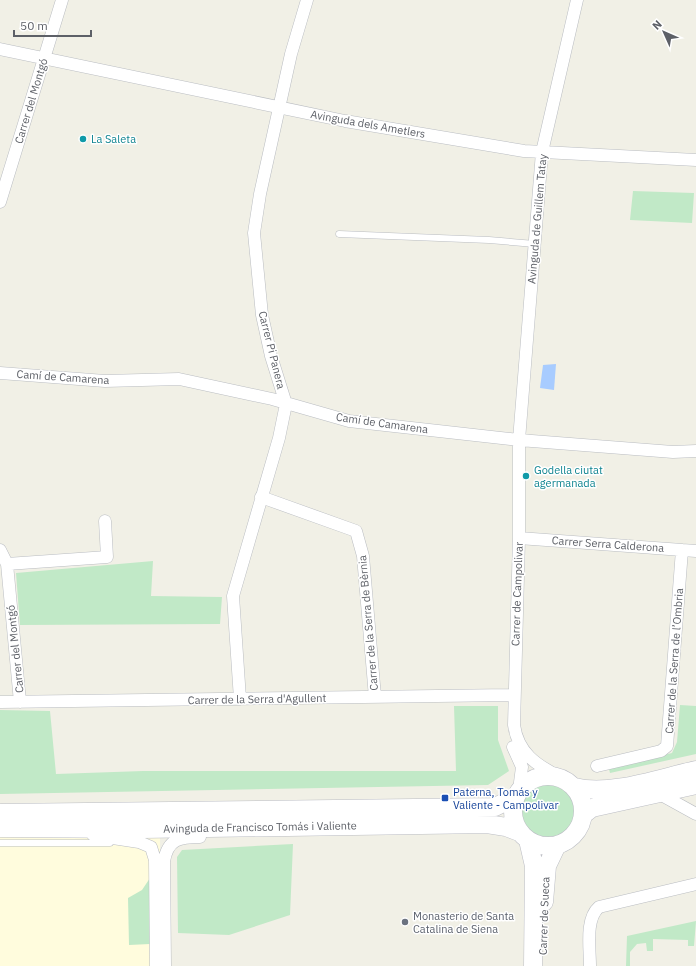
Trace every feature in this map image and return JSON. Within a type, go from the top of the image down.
[{"type":"main road","points":[[696,770],[614,788],[592,790],[549,776],[538,777],[528,782],[517,794],[512,809],[514,822],[524,836],[537,845],[557,845],[567,841],[575,833],[583,815],[592,808],[696,785]]},
{"type":"main road","points":[[567,782],[582,804],[583,815]]},
{"type":"main road","name":"Avinguda de Francisco Tomás i Valiente","points":[[0,813],[495,807],[517,794]]},
{"type":"main road","name":"Avinguda de Francisco Tomás i Valiente","points":[[0,828],[143,829],[487,824],[506,827],[524,836]]},
{"type":"main road","name":"Carrer de Sueca","points":[[524,836],[534,866],[533,966]]},
{"type":"main road","name":"Carrer de Sueca","points":[[542,966],[547,866],[557,845]]},
{"type":"street","name":"Carrer del Montgó","points":[[0,202],[62,0]]},
{"type":"street","name":"Carrer Pi Panera","points":[[240,699],[233,596],[279,438],[286,404],[271,356],[262,315],[254,233],[260,194],[291,54],[307,0]]},
{"type":"street","name":"Avinguda de Guillem Tatay","points":[[519,475],[519,440],[542,152],[577,0]]},
{"type":"street","name":"Avinguda dels Ametlers","points":[[0,48],[345,121],[524,151],[696,160]]},
{"type":"street","name":"Camí de Camarena","points":[[0,373],[105,381],[179,379],[286,404],[350,421],[519,440],[673,452],[696,451]]},
{"type":"street","name":"Carrer de Campolivar","points":[[519,475],[519,538],[514,695],[515,733],[525,755],[541,768],[567,782]]},
{"type":"street","name":"Carrer de la Serra de Bèrnia","points":[[261,497],[356,531],[363,556],[375,697]]},
{"type":"street","points":[[7,564],[107,556],[105,520]]},
{"type":"street","name":"Carrer Serra Calderona","points":[[519,538],[696,551]]},
{"type":"street","name":"Carrer del Montgó","points":[[0,550],[7,564],[20,702]]},
{"type":"street","name":"Carrer de la Serra de l’Ombria","points":[[597,766],[661,751],[667,746],[682,550]]},
{"type":"street","name":"Carrer de la Serra d'Agullent","points":[[0,702],[514,695]]},
{"type":"street","name":"Carrer de Campolivar","points":[[514,713],[509,727],[509,735],[522,767],[517,794]]},
{"type":"street","points":[[658,793],[696,814]]},
{"type":"street","points":[[165,966],[164,861],[166,849],[174,841],[184,837],[229,836],[278,826]]},
{"type":"street","points":[[43,828],[139,842],[151,847],[155,860],[156,966]]},
{"type":"street","name":"Carrer de Sueca","points":[[528,966],[530,881],[533,877]]},
{"type":"street","points":[[590,966],[591,920],[595,911],[599,907],[696,884]]},
{"type":"lane","points":[[339,234],[489,240],[535,244]]},
{"type":"lane","points":[[0,843],[139,842]]},
{"type":"shaded area","points":[[0,837],[160,838],[161,966],[0,966]]},
{"type":"green space","points":[[633,191],[694,193],[692,223],[630,220]]},
{"type":"green space","points":[[153,561],[151,596],[222,597],[220,624],[20,625],[16,573]]},
{"type":"green space","points":[[680,705],[696,706],[696,754],[610,773],[609,769],[613,767],[672,753],[677,742]]},
{"type":"green space","points":[[454,706],[498,706],[498,740],[509,771],[488,785],[0,794],[0,710],[50,711],[56,774],[143,771],[456,771]]},
{"type":"green space","points":[[543,783],[553,783],[563,787],[571,795],[575,805],[575,815],[571,825],[563,833],[553,837],[543,837],[533,833],[525,825],[521,815],[521,805],[525,795],[533,787]]},
{"type":"green space","points":[[293,844],[290,915],[229,935],[178,933],[177,857],[182,850]]},
{"type":"green space","points":[[150,878],[150,944],[129,945],[128,898],[142,890]]},
{"type":"green space","points":[[696,921],[694,946],[688,946],[688,940],[653,939],[653,951],[647,951],[646,943],[637,944],[630,952],[630,966],[626,966],[627,936]]},
{"type":"water","points":[[556,364],[554,390],[540,388],[543,365]]},
{"type":"place","name":"La Saleta","points":[[83,139]]},
{"type":"place","name":"Godella ciutat agermanada","points":[[526,476]]},
{"type":"place","name":"Paterna, Tomás y Valiente - Campolivar","points":[[445,798]]},
{"type":"place","name":"Monasterio de Santa Catalina de Siena","points":[[405,922]]}]
